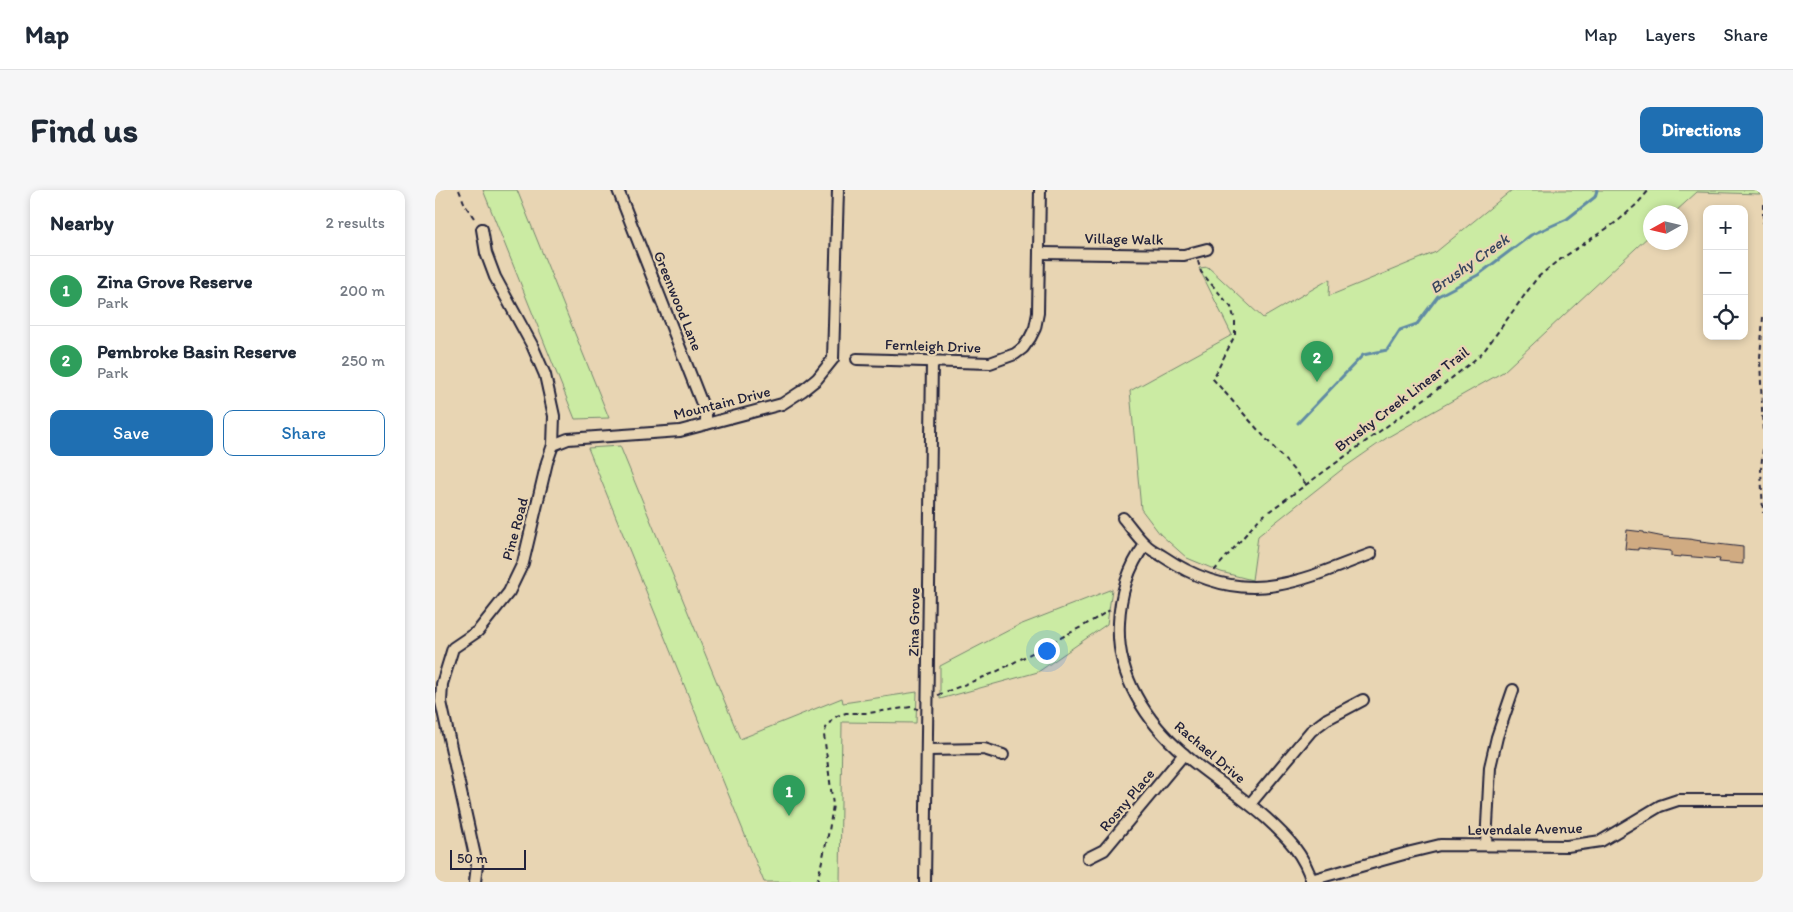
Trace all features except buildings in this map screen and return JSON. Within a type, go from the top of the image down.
[{"type":"street","name":"Greenwood Lane","points":[[618,190],[706,414],[706,424]]},
{"type":"street","name":"Mountain Drive","points":[[553,445],[568,439],[679,431],[782,404],[817,379],[833,359],[838,190]]},
{"type":"street","name":"Fernleigh Drive","points":[[857,359],[990,363],[1015,354],[1023,348],[1031,338],[1039,314],[1040,190]]},
{"type":"street","name":"Pine Road","points":[[475,882],[477,864],[441,702],[442,684],[453,648],[478,631],[509,592],[523,563],[547,462],[553,445],[554,416],[545,375],[532,345],[495,277],[486,253],[482,229]]},
{"type":"street","name":"Village Walk","points":[[1039,253],[1183,255],[1207,249]]},
{"type":"street","name":"Zina Grove","points":[[925,882],[932,362]]},
{"type":"street","points":[[1123,518],[1145,545],[1182,569],[1205,580],[1231,586],[1277,585],[1371,554]]},
{"type":"street","name":"Rachael Drive","points":[[1145,545],[1131,566],[1119,608],[1118,635],[1125,670],[1141,706],[1160,730],[1184,754],[1250,804],[1288,838],[1302,858],[1311,881]]},
{"type":"street","points":[[1486,844],[1491,767],[1497,737],[1513,690]]},
{"type":"street","points":[[1250,804],[1311,732],[1327,719],[1363,700]]},
{"type":"street","points":[[928,750],[984,749],[1003,755]]},
{"type":"street","name":"Rosny Place","points":[[1088,858],[1104,850],[1184,754]]},
{"type":"street","name":"Levendale Avenue","points":[[1311,881],[1440,845],[1567,846],[1601,841],[1660,806],[1678,800],[1763,800]]},
{"type":"path","points":[[459,190],[465,205],[482,229]]},
{"type":"path","name":"Brushy Creek Linear Trail","points":[[1205,580],[1260,518],[1434,392],[1472,362],[1484,351],[1537,278],[1555,263],[1618,221],[1649,190]]},
{"type":"path","points":[[1763,204],[1763,229]]},
{"type":"path","points":[[1201,272],[1231,307],[1235,321],[1235,335],[1213,379],[1307,484]]},
{"type":"path","points":[[1763,317],[1760,358],[1763,433]]},
{"type":"path","points":[[1763,449],[1761,469],[1763,513]]},
{"type":"green space","points":[[483,190],[517,190],[609,418],[575,419]]},
{"type":"green space","points":[[1512,190],[1760,190],[1760,194],[1697,192],[1683,205],[1643,205],[1643,242],[1503,372],[1388,437],[1345,467],[1258,536],[1252,580],[1221,572],[1187,558],[1160,534],[1141,509],[1130,391],[1232,335],[1199,268],[1208,267],[1263,318],[1330,279],[1329,296],[1436,252]]},
{"type":"green space","points":[[620,446],[740,739],[842,698],[843,703],[917,692],[916,723],[842,722],[840,882],[764,882],[588,448]]},
{"type":"green space","points":[[1112,589],[1107,624],[1038,672],[940,699],[940,666],[1017,626]]},
{"type":"waterway","name":"Brushy Creek","points":[[1298,423],[1363,355],[1387,350],[1400,330],[1417,324],[1438,296],[1478,275],[1531,235],[1567,219],[1595,197],[1597,190]]},
{"type":"place","name":"Pembroke Basin Reserve","points":[[1317,382]]},
{"type":"place","name":"Zina Grove Reserve","points":[[789,816]]}]
